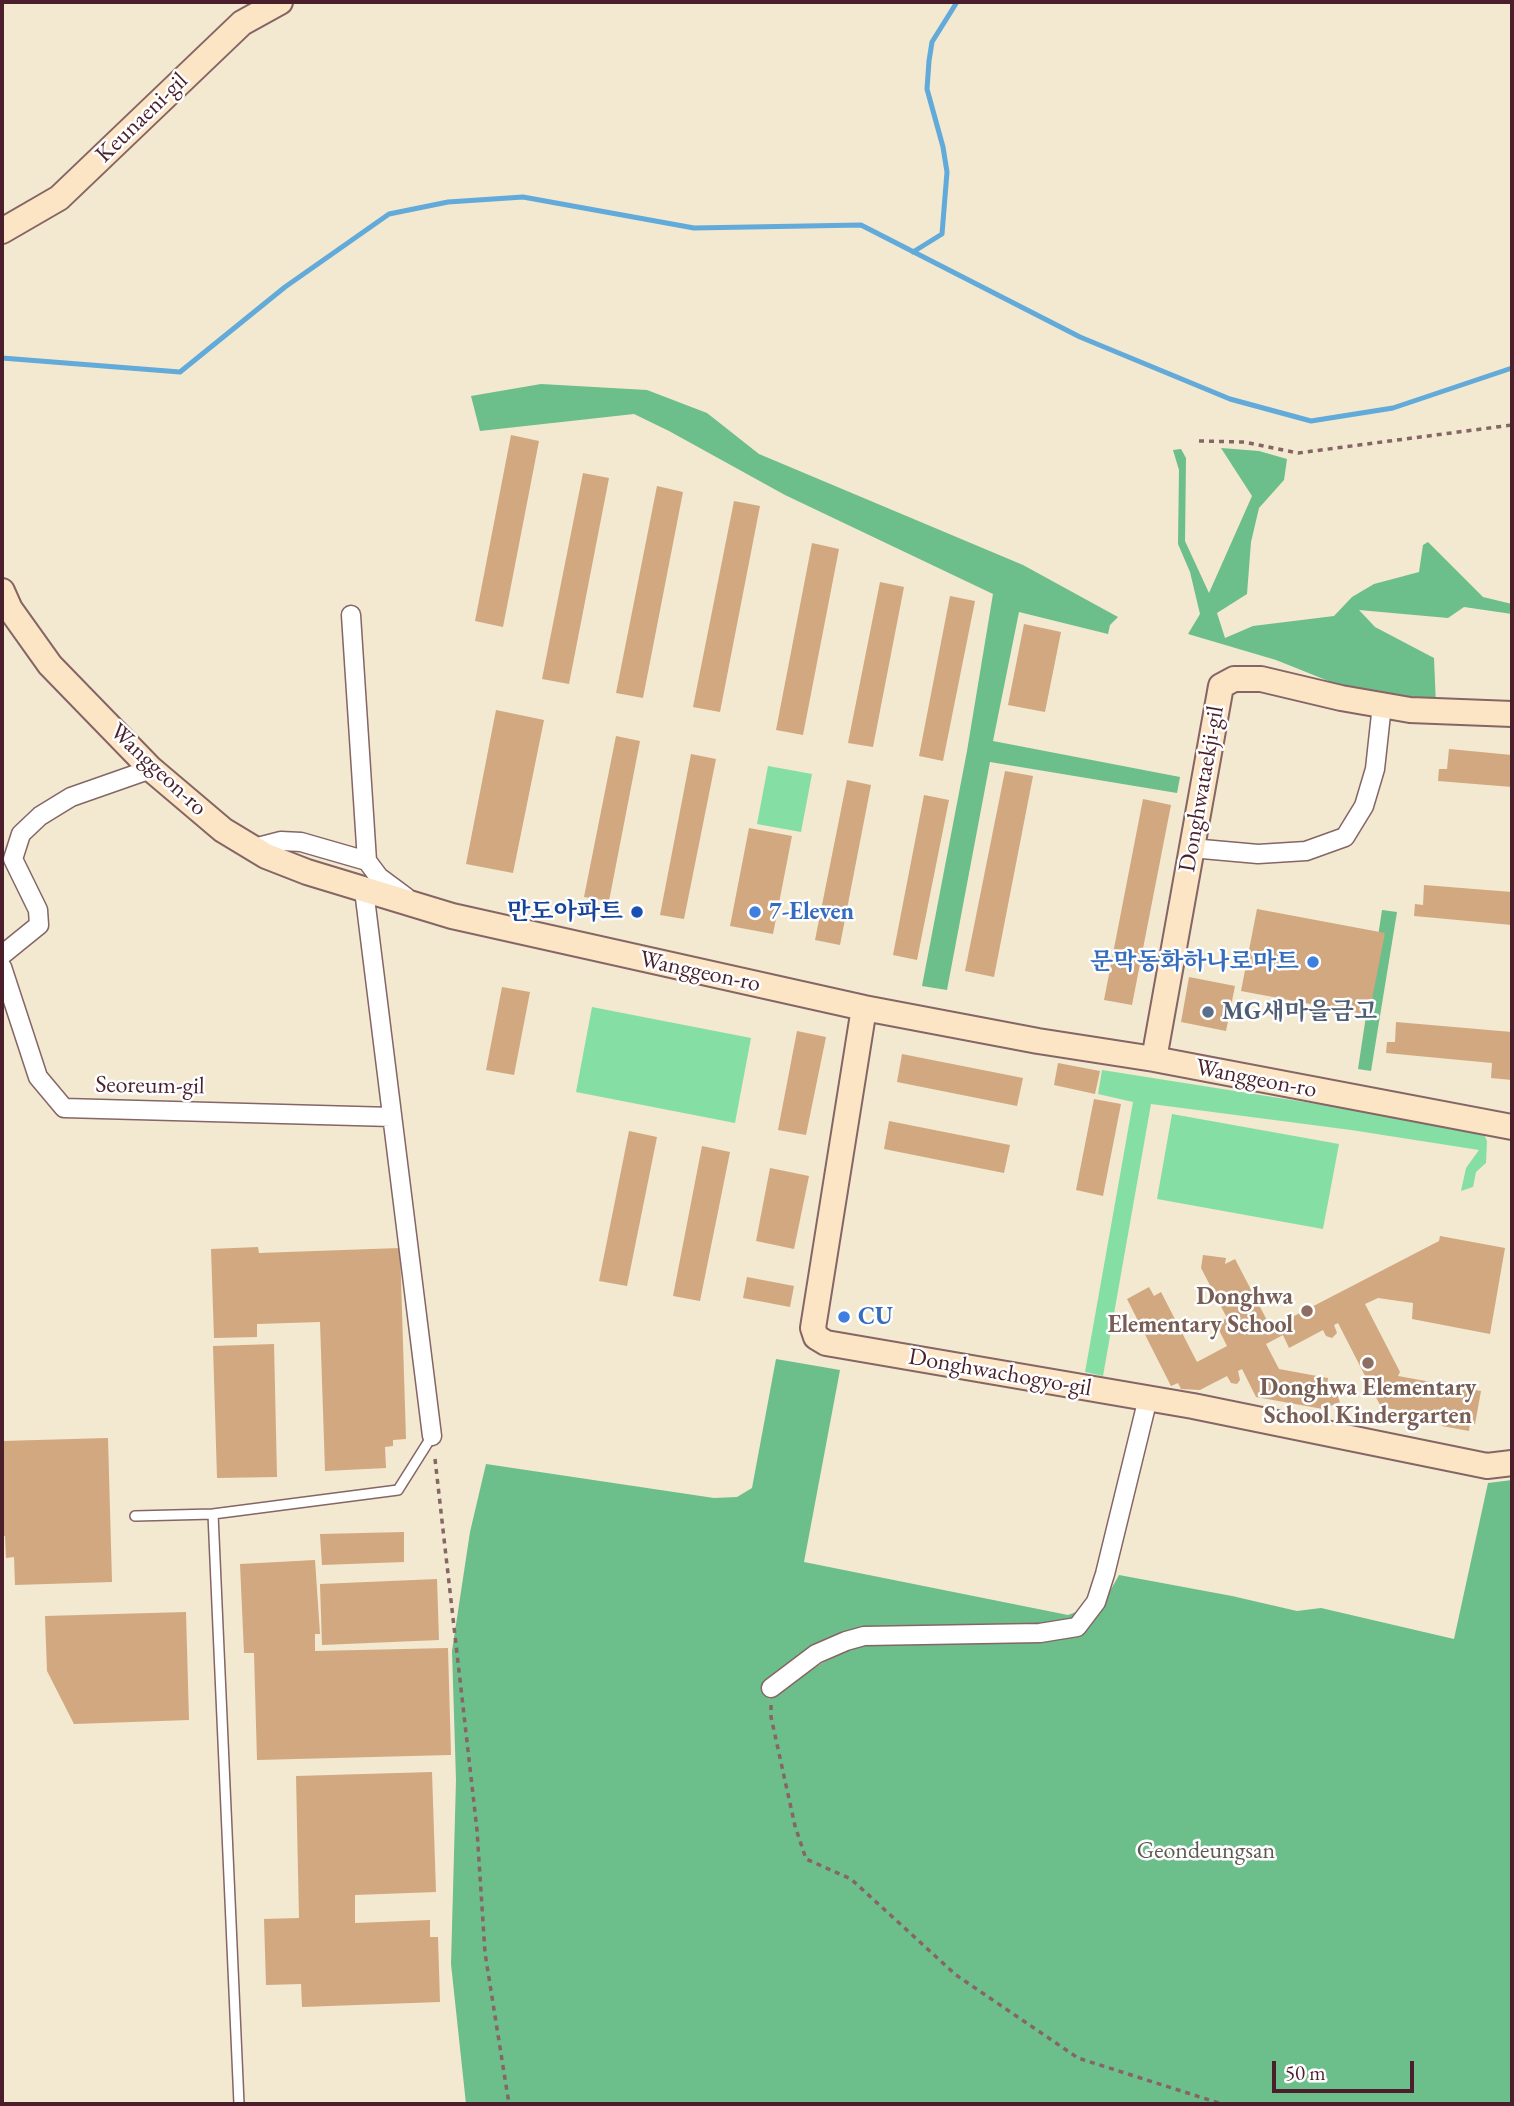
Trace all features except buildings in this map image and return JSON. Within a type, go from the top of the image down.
[{"type":"street","name":"Keunaeni-gil","points":[[2,231],[59,198],[242,23],[280,2]]},
{"type":"street","name":"Wanggeon-ro","points":[[2,591],[10,609],[50,665],[150,768],[223,830],[266,856],[297,868],[452,916],[864,1008],[1038,1041],[1154,1059],[1512,1127]]},
{"type":"street","points":[[351,615],[367,861],[379,877],[420,907]]},
{"type":"street","name":"Donghwataekji-gil","points":[[1154,1059],[1221,686],[1234,679],[1261,679],[1341,698],[1410,710],[1512,713]]},
{"type":"street","points":[[1191,848],[1258,854],[1306,851],[1345,837],[1364,806],[1376,769],[1382,705]]},
{"type":"street","points":[[2,955],[38,925],[38,910],[13,859],[21,834],[40,816],[71,797],[150,768]]},
{"type":"street","points":[[254,848],[281,841],[301,842],[367,861]]},
{"type":"street","points":[[364,890],[432,1436]]},
{"type":"street","name":"Seoreum-gil","points":[[2,967],[38,1077],[64,1108],[392,1117]]},
{"type":"street","name":"Donghwachogyo-gil","points":[[864,1008],[813,1328],[816,1337],[826,1343],[1148,1398],[1487,1466],[1512,1463]]},
{"type":"street","points":[[771,1688],[816,1654],[864,1636],[1040,1633],[1077,1627],[1096,1602],[1105,1574],[1148,1398]]},
{"type":"lane","points":[[135,1517],[213,1514],[398,1490],[432,1436]]},
{"type":"lane","points":[[213,1514],[239,2104]]},
{"type":"path","points":[[1199,441],[1244,442],[1298,453],[1512,425]]},
{"type":"path","points":[[432,1436],[477,1830],[485,1953],[509,2104]]},
{"type":"path","points":[[771,1688],[771,1717],[795,1826],[806,1859],[851,1879],[956,1975],[1078,2058],[1222,2104]]},
{"type":"green space","points":[[541,384],[647,390],[707,413],[759,454],[1023,565],[1118,617],[1110,625],[1108,634],[1019,612],[993,741],[1180,777],[1177,793],[990,762],[947,990],[922,986],[967,751],[993,594],[785,495],[634,414],[480,431],[471,396]]},
{"type":"green space","points":[[1221,448],[1259,451],[1287,459],[1284,480],[1259,508],[1251,542],[1247,594],[1217,613],[1225,638],[1253,626],[1334,616],[1352,597],[1374,584],[1419,572],[1423,545],[1428,542],[1483,597],[1512,604],[1512,614],[1464,607],[1448,618],[1359,610],[1375,627],[1434,658],[1436,706],[1389,698],[1336,684],[1276,660],[1188,634],[1200,614],[1190,572],[1178,544],[1179,470],[1173,450],[1181,449],[1186,458],[1185,541],[1209,593],[1252,496]]},
{"type":"green space","points":[[768,766],[812,774],[801,832],[757,824]]},
{"type":"green space","points":[[1382,910],[1397,912],[1371,1071],[1358,1069]]},
{"type":"green space","points":[[592,1007],[751,1038],[735,1123],[576,1092]]},
{"type":"green space","points":[[1102,1070],[1482,1130],[1487,1141],[1486,1163],[1476,1172],[1473,1187],[1461,1191],[1466,1168],[1479,1150],[1151,1104],[1103,1376],[1085,1372],[1133,1102],[1098,1094]]},
{"type":"green space","points":[[1172,1114],[1339,1144],[1323,1229],[1157,1199]]},
{"type":"green space","name":"Geondeungsan","points":[[776,1359],[840,1370],[804,1562],[1068,1615],[1087,1608],[1073,1622],[1049,1625],[920,1626],[845,1631],[813,1649],[765,1689],[769,1699],[822,1663],[859,1645],[1084,1629],[1092,1623],[1119,1575],[1297,1611],[1321,1608],[1454,1639],[1488,1483],[1512,1480],[1512,2104],[466,2104],[451,1964],[456,1780],[452,1651],[470,1532],[486,1464],[714,1498],[737,1497],[752,1488]]},
{"type":"waterway","points":[[913,252],[942,234],[947,172],[927,89],[932,42],[957,2]]},
{"type":"waterway","points":[[2,358],[180,372],[285,287],[389,214],[448,202],[523,197],[694,228],[861,225],[1080,337],[1230,399],[1311,421],[1393,408],[1512,368]]},
{"type":"place","name":"만도아파트","points":[[637,912]]},
{"type":"place","name":"7-Eleven","points":[[755,912]]},
{"type":"place","name":"문막동화하나로마트","points":[[1313,962]]},
{"type":"place","name":"MG새마을금고","points":[[1208,1012]]},
{"type":"place","name":"Donghwa Elementary School","points":[[1307,1311]]},
{"type":"place","name":"CU","points":[[844,1317]]},
{"type":"place","name":"Donghwa Elementary School Kindergarten","points":[[1368,1363]]}]
